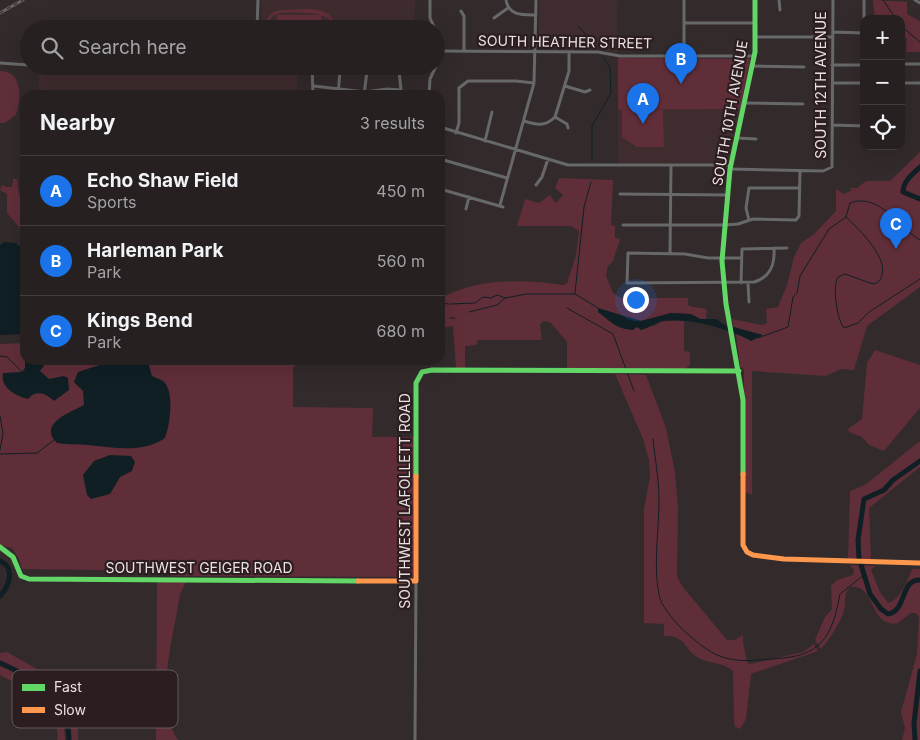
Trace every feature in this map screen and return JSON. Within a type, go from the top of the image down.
[{"type":"street","points":[[257,20],[258,0]]},
{"type":"street","points":[[430,0],[431,20]]},
{"type":"street","points":[[506,0],[508,8],[519,15],[536,15]]},
{"type":"street","points":[[445,190],[501,206],[534,83],[536,0]]},
{"type":"street","points":[[684,0],[684,56]]},
{"type":"street","name":"SOUTH 10TH AVENUE","points":[[755,0],[754,56],[731,167],[722,259],[727,314],[743,400],[744,547],[755,556],[808,561],[920,563]]},
{"type":"street","points":[[779,0],[780,10]]},
{"type":"street","name":"SOUTH 12TH AVENUE","points":[[800,171],[823,171],[830,169],[833,164],[833,0]]},
{"type":"street","points":[[864,0],[864,15]]},
{"type":"street","points":[[915,0],[920,3]]},
{"type":"street","points":[[494,18],[508,8]]},
{"type":"street","points":[[461,11],[464,16],[464,51]]},
{"type":"street","points":[[684,23],[755,24]]},
{"type":"street","points":[[833,32],[860,32]]},
{"type":"street","points":[[755,37],[833,37]]},
{"type":"street","name":"SOUTH HEATHER STREET","points":[[445,51],[598,52],[620,56],[754,56]]},
{"type":"street","points":[[524,121],[543,125],[549,123],[555,117],[569,71],[569,52]]},
{"type":"street","points":[[0,63],[20,64]]},
{"type":"street","points":[[905,64],[920,64]]},
{"type":"street","points":[[832,65],[860,66]]},
{"type":"street","points":[[752,66],[804,67]]},
{"type":"street","points":[[313,75],[314,90]]},
{"type":"street","points":[[339,88],[340,75]]},
{"type":"street","points":[[364,90],[366,75]]},
{"type":"street","points":[[400,75],[402,90]]},
{"type":"street","points":[[429,90],[432,75]]},
{"type":"street","points":[[456,133],[459,123],[459,88],[462,84],[471,81],[534,83]]},
{"type":"street","points":[[833,84],[860,84]]},
{"type":"street","points":[[905,84],[920,84]]},
{"type":"street","points":[[314,86],[349,90]]},
{"type":"street","points":[[565,86],[585,92],[590,90]]},
{"type":"street","points":[[744,103],[803,104]]},
{"type":"street","points":[[486,141],[492,112]]},
{"type":"street","points":[[555,117],[567,124],[568,128]]},
{"type":"street","points":[[833,125],[860,126]]},
{"type":"street","points":[[445,129],[548,160],[572,165],[671,165],[800,171],[798,219],[749,220],[740,224],[725,225],[623,224]]},
{"type":"street","points":[[737,138],[756,139]]},
{"type":"street","points":[[445,160],[507,178]]},
{"type":"street","points":[[536,185],[542,177],[548,160]]},
{"type":"street","points":[[670,254],[671,165]]},
{"type":"street","points":[[749,220],[746,210],[748,189],[800,188]]},
{"type":"street","points":[[620,194],[728,195]]},
{"type":"street","points":[[466,209],[469,197]]},
{"type":"street","points":[[741,258],[722,259],[670,254],[628,254],[627,283],[748,283],[762,279],[770,271],[774,263],[774,248]]},
{"type":"street","points":[[740,283],[742,249],[787,248]]},
{"type":"street","points":[[748,283],[749,302]]},
{"type":"street","name":"SOUTHWEST LAFOLLETT ROAD","points":[[415,740],[416,383],[420,374],[432,370],[739,371]]},
{"type":"street","name":"SOUTHWEST GEIGER ROAD","points":[[0,547],[13,557],[21,576],[29,579],[416,581]]},
{"type":"shaded area","points":[[262,0],[415,0],[414,20],[262,20]]},
{"type":"shaded area","points":[[539,0],[618,0],[617,53],[598,49],[539,49]]},
{"type":"shaded area","points":[[873,0],[907,2],[907,14],[920,21],[920,52],[906,52],[905,15],[875,15]]},
{"type":"shaded area","points":[[315,9],[323,11],[333,20],[320,15],[295,12],[280,13],[267,20],[274,12]]},
{"type":"shaded area","points":[[277,15],[321,15],[321,20],[277,20]]},
{"type":"shaded area","points":[[618,58],[750,59],[740,109],[618,110]]},
{"type":"shaded area","points":[[0,71],[13,75],[19,94],[16,115],[5,123],[0,123]]},
{"type":"shaded area","points":[[39,75],[297,75],[297,90],[39,90]]},
{"type":"shaded area","points":[[740,109],[728,163],[618,163],[618,110]]},
{"type":"shaded area","points":[[622,110],[663,110],[664,147],[637,147],[622,137]]},
{"type":"shaded area","points":[[920,152],[920,287],[867,326],[854,370],[841,369],[826,376],[752,371],[752,495],[745,492],[744,371],[740,367],[736,334],[747,338],[762,335],[734,327],[732,319],[762,325],[767,323],[766,309],[778,307],[787,285],[794,257],[801,243],[814,234],[836,211],[836,189],[844,194],[852,190],[849,188],[857,188],[866,181],[890,181]]},
{"type":"shaded area","points":[[559,178],[613,180],[611,225],[615,226],[615,238],[620,239],[613,261],[608,266],[606,276],[613,293],[621,298],[688,298],[688,305],[707,310],[706,319],[700,319],[691,314],[671,313],[641,321],[598,309],[598,312],[614,324],[621,328],[633,330],[634,327],[654,326],[663,321],[684,321],[684,351],[690,352],[690,365],[685,369],[567,368],[567,342],[550,322],[544,321],[540,324],[542,340],[478,340],[476,345],[465,346],[465,368],[456,368],[453,326],[445,327],[445,296],[468,287],[500,282],[516,281],[563,285],[567,283],[576,255],[579,231],[571,226],[517,226],[525,199],[539,203],[550,195],[556,203],[563,195],[555,188]]},
{"type":"shaded area","points":[[13,179],[17,179],[20,195],[20,228],[7,213],[7,194],[0,190],[2,185],[12,187]]},
{"type":"shaded area","points":[[4,242],[15,243],[20,246],[20,334],[0,335],[0,245]]},
{"type":"shaded area","points":[[598,308],[641,321],[671,313],[691,314],[700,319],[716,319],[725,325],[763,335],[751,341],[732,332],[708,325],[673,320],[661,322],[641,330],[637,327],[633,330],[610,322],[598,312]]},
{"type":"shaded area","points":[[20,343],[20,365],[296,365],[293,368],[293,407],[373,408],[372,437],[415,437],[413,577],[171,576],[168,571],[22,569],[19,559],[12,548],[0,545],[0,344]]},
{"type":"shaded area","points":[[875,350],[920,365],[920,408],[884,451],[869,445],[862,437],[849,432],[848,429],[862,419],[867,363]]},
{"type":"shaded area","points":[[25,365],[44,365],[40,371],[49,379],[64,376],[68,378],[69,390],[54,401],[48,396],[38,393],[28,399],[18,396],[6,387],[3,373],[22,372]]},
{"type":"shaded area","points":[[100,365],[149,365],[152,376],[163,381],[169,392],[170,417],[165,438],[156,443],[137,448],[57,443],[52,436],[53,424],[64,415],[84,405],[83,391],[74,382],[78,372]]},
{"type":"shaded area","points":[[615,374],[646,375],[666,428],[675,472],[678,508],[677,576],[682,586],[727,640],[735,640],[743,635],[747,662],[750,664],[803,652],[814,644],[818,651],[751,674],[746,719],[740,729],[735,727],[734,722],[733,671],[725,666],[699,658],[677,638],[664,636],[664,624],[644,623],[644,509],[650,477],[649,460],[643,439]]},
{"type":"shaded area","points":[[920,441],[920,467],[869,508],[871,560],[848,559],[850,491],[865,485]]},
{"type":"shaded area","points":[[110,455],[131,456],[135,462],[132,471],[120,477],[110,494],[91,499],[87,495],[83,475],[94,461]]},
{"type":"shaded area","points":[[850,565],[875,566],[871,570],[880,592],[888,603],[900,594],[912,569],[920,569],[920,740],[902,740],[905,728],[901,712],[917,654],[919,617],[916,613],[911,613],[898,623],[889,623],[877,613],[864,592],[858,588],[850,587],[846,593],[843,614],[830,637],[821,649],[815,640],[825,617],[832,609],[831,586],[837,580],[853,575],[854,570]]},
{"type":"shaded area","points":[[157,582],[186,582],[180,594],[167,670],[156,670]]},
{"type":"shaded area","points":[[7,652],[39,670],[18,670],[0,662],[0,653]]},
{"type":"shaded area","points":[[0,665],[12,670],[12,681],[0,675]]},
{"type":"shaded area","points":[[57,728],[64,728],[65,740],[57,740]]},
{"type":"shaded area","points":[[70,728],[78,728],[78,740],[71,740]]},
{"type":"shaded area","points":[[156,728],[172,728],[178,740],[156,740]]},
{"type":"waterway","points":[[883,0],[893,15]]},
{"type":"waterway","points":[[578,26],[593,42]]},
{"type":"waterway","points":[[905,29],[920,42]]},
{"type":"waterway","points":[[592,161],[592,126],[611,93],[610,68],[603,57]]},
{"type":"waterway","points":[[920,167],[903,188],[903,192],[920,199]]},
{"type":"waterway","points":[[575,293],[584,207],[591,182]]},
{"type":"waterway","points":[[758,338],[788,327],[793,297],[797,293],[800,276],[829,229],[846,217],[850,203],[870,202],[879,206],[920,240]]},
{"type":"waterway","points":[[846,217],[867,238],[874,248],[882,267],[882,275],[877,283],[873,284],[845,274],[838,277],[835,288],[836,303],[839,318],[844,328],[858,323],[869,312],[920,279]]},
{"type":"waterway","points":[[469,312],[497,305],[505,298],[527,294],[575,294],[598,308]]},
{"type":"waterway","points":[[451,304],[475,303],[483,297],[491,298],[497,295],[505,298]]},
{"type":"waterway","points":[[445,304],[449,304]]},
{"type":"waterway","points":[[567,308],[613,334],[634,391]]},
{"type":"waterway","points":[[450,318],[455,318]]},
{"type":"waterway","points":[[0,356],[7,357],[22,372]]},
{"type":"waterway","points":[[0,416],[3,433],[0,450]]},
{"type":"waterway","points":[[653,439],[659,492],[656,560],[659,595],[665,608],[677,624],[705,648],[716,654],[738,660],[783,658],[809,652],[818,646],[830,629],[840,594],[864,575]]},
{"type":"waterway","points":[[0,454],[37,453],[54,440]]},
{"type":"waterway","points":[[920,461],[893,480],[884,490],[864,499],[858,540],[859,558],[870,594],[881,609],[888,614],[894,612],[898,607],[909,584],[920,580]]},
{"type":"waterway","points":[[0,561],[5,564],[9,573],[8,582],[0,596]]},
{"type":"waterway","points":[[0,663],[14,670]]},
{"type":"waterway","points":[[915,740],[914,723],[920,671]]},
{"type":"waterway","points":[[68,728],[69,740]]},
{"type":"railway","points":[[0,13],[23,0]]},
{"type":"traffic: fast","points":[[743,474],[743,400],[726,304],[722,261],[730,169],[755,52],[755,0]]},
{"type":"traffic: fast","points":[[416,476],[416,383],[422,372],[432,370],[739,371]]},
{"type":"traffic: fast","points":[[0,547],[13,557],[21,576],[29,579],[358,581]]},
{"type":"traffic: slow","points":[[743,474],[743,545],[747,552],[753,555],[784,559],[920,563]]},
{"type":"traffic: slow","points":[[358,581],[416,581],[416,476]]},
{"type":"place","name":"Harleman Park","points":[[681,84]]},
{"type":"place","name":"Echo Shaw Field","points":[[643,124]]},
{"type":"place","name":"Kings Bend","points":[[896,249]]}]
